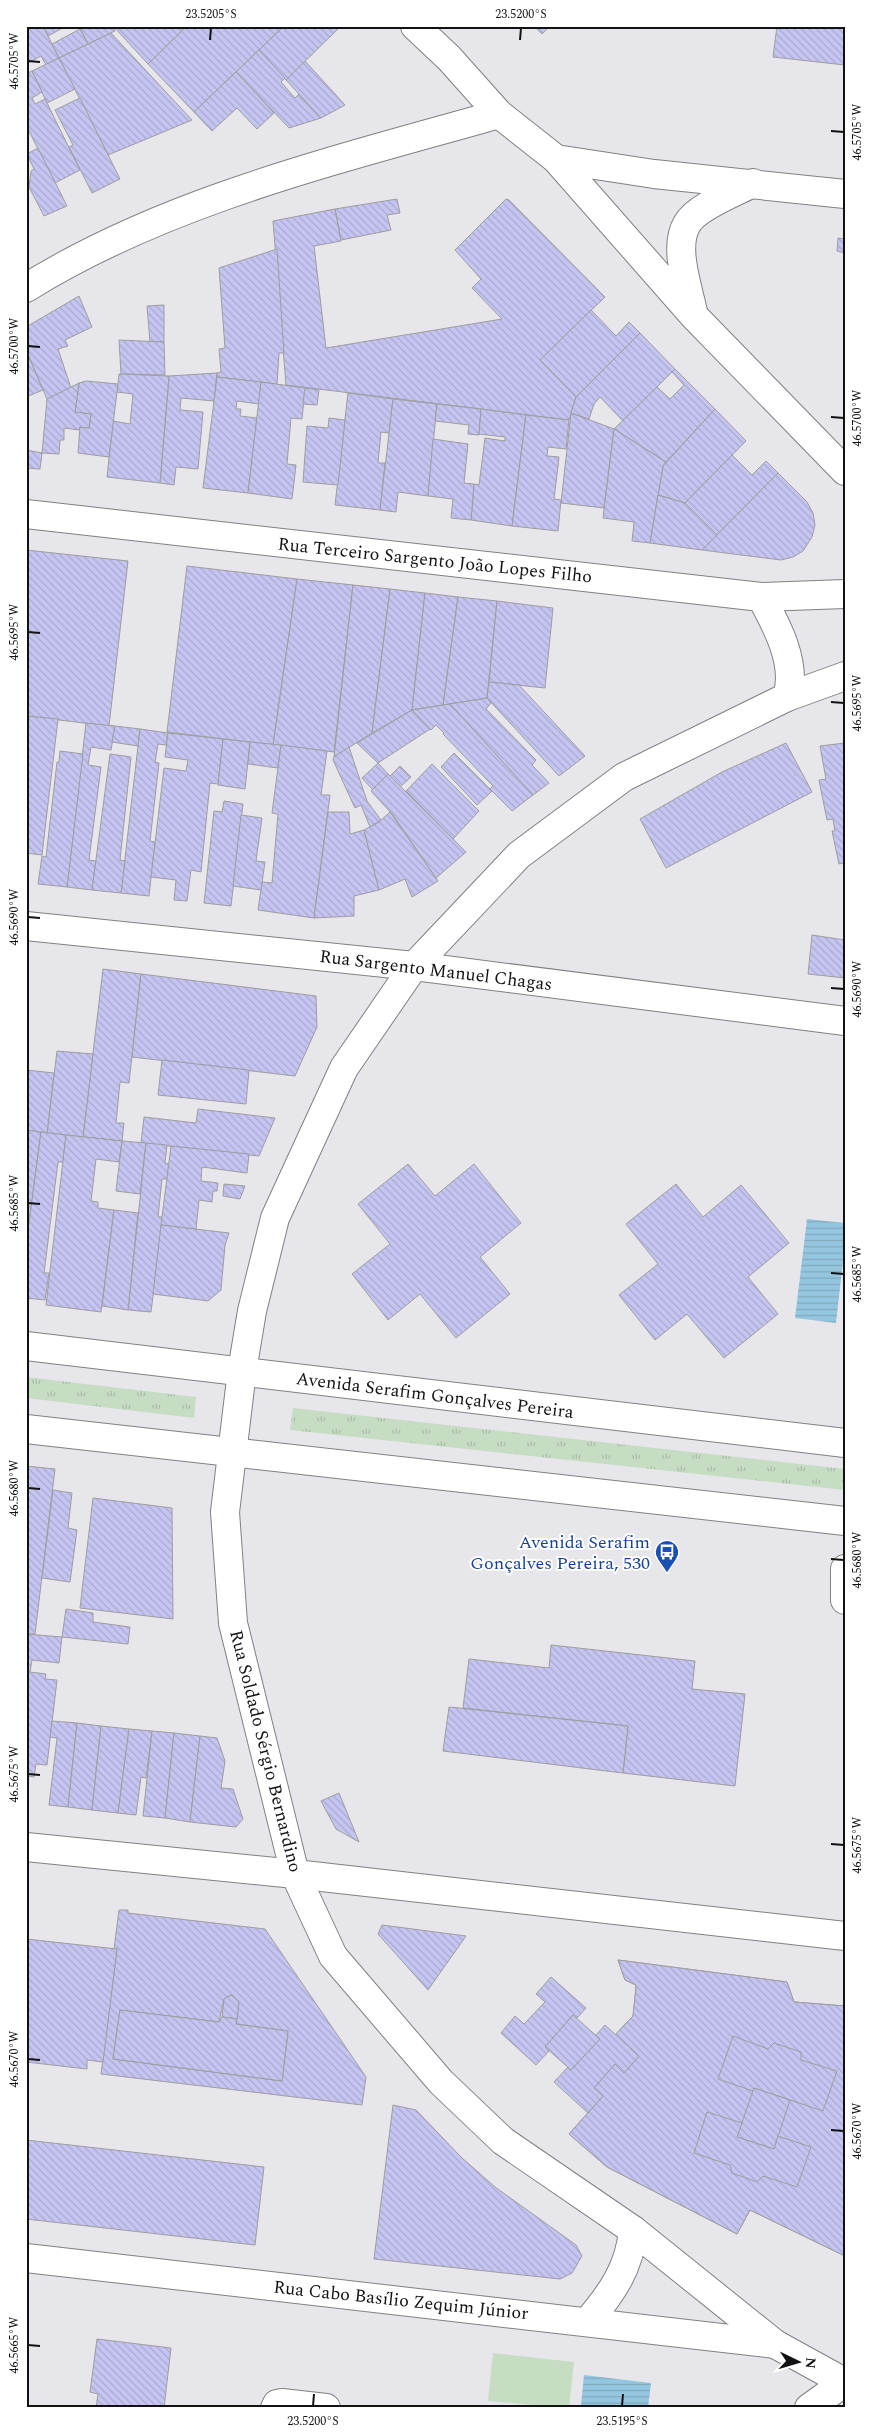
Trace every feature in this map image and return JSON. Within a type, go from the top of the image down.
[{"type":"street","points":[[416,26],[449,58],[500,114],[556,159],[694,316],[845,471]]},
{"type":"street","points":[[26,288],[52,272],[149,224],[301,170],[500,114]]},
{"type":"street","points":[[556,159],[654,174],[845,194]]},
{"type":"street","points":[[694,316],[680,253],[686,225],[700,212],[753,183]]},
{"type":"street","name":"Rua Terceiro Sargento João Lopes Filho","points":[[26,514],[761,596],[845,594]]},
{"type":"street","points":[[761,596],[775,622],[787,658],[790,689],[787,696]]},
{"type":"street","name":"Rua Soldado Sérgio Bernardino","points":[[844,2382],[775,2344],[633,2230],[503,2141],[441,2082],[333,1956],[295,1874],[233,1623],[226,1512],[231,1454],[252,1311],[275,1218],[344,1068],[414,966],[519,855],[624,777],[787,696],[845,676]]},
{"type":"street","name":"Rua Sargento Manuel Chagas","points":[[26,926],[414,966],[845,1021]]},
{"type":"street","name":"Avenida Serafim Gonçalves Pereira","points":[[26,1346],[845,1443]]},
{"type":"street","points":[[26,1429],[231,1454],[845,1521]]},
{"type":"street","points":[[845,1569],[845,1600]]},
{"type":"street","points":[[26,1847],[295,1874],[845,1936]]},
{"type":"street","points":[[588,2321],[618,2282],[627,2262],[633,2230]]},
{"type":"street","name":"Rua Cabo Basílio Zequim Júnior","points":[[26,2258],[588,2321],[775,2344]]},
{"type":"street","points":[[809,2408],[844,2382]]},
{"type":"street","points":[[276,2408],[277,2404],[282,2403],[326,2408]]},
{"type":"green space","points":[[26,1377],[196,1397],[194,1418],[26,1398]]},
{"type":"green space","points":[[293,1408],[845,1469],[845,1490],[290,1430]]},
{"type":"green space","points":[[493,2353],[574,2362],[569,2408],[488,2401]]},
{"type":"water","points":[[807,1219],[845,1223],[845,1244],[836,1323],[795,1318]]},
{"type":"water","points":[[584,2375],[651,2383],[648,2408],[601,2408],[581,2405]]},
{"type":"building","points":[[26,26],[43,26],[59,58],[46,65],[41,56],[28,63]]},
{"type":"building","points":[[43,26],[66,26],[48,36]]},
{"type":"building","points":[[79,26],[113,26],[115,31],[88,44]]},
{"type":"building","points":[[113,26],[187,26],[148,64]]},
{"type":"building","points":[[187,26],[284,26],[194,112],[148,64]]},
{"type":"building","points":[[284,26],[341,26],[286,80],[259,50]]},
{"type":"building","points":[[534,26],[550,26],[542,34]]},
{"type":"building","points":[[777,26],[845,26],[845,65],[773,57]]},
{"type":"building","points":[[80,29],[88,44],[59,58],[52,44]]},
{"type":"building","points":[[111,33],[192,120],[108,155],[59,58]]},
{"type":"building","points":[[259,50],[285,78],[281,82],[295,98],[299,94],[321,118],[289,128],[236,72]]},
{"type":"building","points":[[59,58],[75,89],[47,103],[32,71]]},
{"type":"building","points":[[305,61],[345,105],[321,118],[286,80]]},
{"type":"building","points":[[32,71],[42,92],[32,98],[35,104],[45,99],[80,170],[55,183],[26,125],[26,74]]},
{"type":"building","points":[[236,72],[274,113],[257,129],[237,108],[212,131],[194,112]]},
{"type":"building","points":[[80,98],[120,179],[92,193],[69,147],[73,145],[55,110]]},
{"type":"building","points":[[38,148],[67,206],[44,216],[29,187],[31,171],[34,169],[27,154]]},
{"type":"building","points":[[397,199],[400,213],[387,215],[391,230],[341,240],[335,209]]},
{"type":"building","points":[[506,199],[605,297],[540,360],[576,397],[569,420],[286,385],[273,221],[335,209],[341,241],[314,246],[326,348],[502,319],[472,288],[481,279],[455,250]]},
{"type":"building","points":[[838,238],[845,239],[845,253],[837,251]]},
{"type":"building","points":[[277,249],[284,353],[279,353],[277,384],[217,377],[217,373],[221,372],[219,349],[225,348],[219,268]]},
{"type":"building","points":[[79,296],[92,327],[65,340],[68,346],[58,349],[71,388],[47,399],[26,350],[26,327]]},
{"type":"building","points":[[164,305],[164,342],[150,342],[147,306]]},
{"type":"building","points":[[591,310],[616,336],[629,322],[640,333],[576,397],[540,360]]},
{"type":"building","points":[[640,333],[675,369],[623,421],[600,397],[594,404],[589,419],[571,413],[576,397]]},
{"type":"building","points":[[119,340],[164,342],[165,375],[121,374]]},
{"type":"building","points":[[26,350],[43,390],[26,397]]},
{"type":"building","points":[[675,369],[715,409],[666,462],[614,429],[657,387],[670,399],[684,385],[672,372]]},
{"type":"building","points":[[217,373],[214,401],[181,398],[180,410],[203,412],[198,469],[176,467],[174,485],[160,483],[169,376]]},
{"type":"building","points":[[119,374],[169,376],[160,483],[107,477],[113,421],[130,424],[133,394],[117,392]]},
{"type":"building","points":[[217,377],[261,382],[259,404],[237,401],[236,409],[241,409],[240,416],[257,418],[248,493],[203,488]]},
{"type":"building","points":[[86,381],[118,384],[109,457],[78,453],[80,427],[89,428],[91,414],[75,412],[79,383]]},
{"type":"building","points":[[261,382],[305,388],[302,419],[291,418],[287,464],[296,465],[292,499],[248,493]]},
{"type":"building","points":[[79,383],[75,412],[91,414],[89,428],[80,427],[79,430],[64,428],[64,440],[60,440],[59,454],[42,453],[47,399]]},
{"type":"building","points":[[305,388],[319,390],[317,405],[303,404]]},
{"type":"building","points":[[348,393],[393,399],[389,433],[381,432],[378,463],[385,463],[380,510],[335,505]]},
{"type":"building","points":[[393,399],[437,404],[428,496],[398,492],[396,512],[380,510]]},
{"type":"building","points":[[437,404],[481,409],[479,435],[468,434],[469,425],[435,421]]},
{"type":"building","points":[[481,409],[526,415],[512,526],[471,520],[474,484],[479,485],[485,438],[505,441],[505,437],[479,434]]},
{"type":"building","points":[[715,409],[746,441],[685,503],[658,495],[663,466]]},
{"type":"building","points":[[571,413],[614,429],[604,508],[561,503]]},
{"type":"building","points":[[526,415],[569,420],[566,449],[548,447],[547,456],[559,457],[554,499],[561,500],[558,531],[512,526]]},
{"type":"building","points":[[329,418],[345,420],[338,485],[303,482],[307,426],[328,428]]},
{"type":"building","points":[[614,429],[666,462],[663,466],[650,543],[632,541],[634,522],[603,518]]},
{"type":"building","points":[[433,439],[468,444],[464,483],[474,484],[471,520],[451,518],[453,499],[428,496]]},
{"type":"building","points":[[26,450],[42,453],[40,469],[26,468]]},
{"type":"building","points":[[732,455],[752,475],[766,461],[778,473],[717,535],[685,503]]},
{"type":"building","points":[[778,473],[807,502],[813,513],[815,525],[812,537],[803,551],[793,557],[781,560],[702,550]]},
{"type":"building","points":[[658,495],[685,503],[717,535],[702,550],[650,543]]},
{"type":"building","points":[[26,550],[128,561],[109,726],[26,716]]},
{"type":"building","points":[[187,566],[297,579],[273,745],[167,732]]},
{"type":"building","points":[[297,579],[353,585],[334,752],[273,745]]},
{"type":"building","points":[[353,585],[390,589],[372,733],[334,757]]},
{"type":"building","points":[[390,589],[425,593],[412,710],[372,733]]},
{"type":"building","points":[[425,593],[458,597],[443,705],[412,710]]},
{"type":"building","points":[[458,597],[497,601],[487,698],[443,705]]},
{"type":"building","points":[[497,601],[553,608],[545,688],[489,682]]},
{"type":"building","points":[[489,682],[519,685],[585,756],[559,776],[487,698]]},
{"type":"building","points":[[487,698],[491,703],[486,709],[536,760],[532,765],[549,783],[533,795],[450,704]]},
{"type":"building","points":[[450,704],[533,795],[512,811],[490,789],[493,786],[444,733],[436,725],[431,730],[412,710]]},
{"type":"building","points":[[412,710],[430,729],[378,763],[357,743]]},
{"type":"building","points":[[26,716],[58,719],[42,855],[26,853]]},
{"type":"building","points":[[86,723],[115,726],[111,750],[91,747],[88,765],[101,767],[89,860],[96,861],[92,890],[67,887]]},
{"type":"building","points":[[115,726],[140,729],[138,746],[112,742]]},
{"type":"building","points":[[140,729],[168,733],[166,745],[158,744],[155,762],[159,763],[150,841],[155,842],[149,896],[121,893]]},
{"type":"building","points":[[168,733],[223,739],[218,784],[210,783],[201,872],[191,870],[187,901],[174,900],[176,880],[151,877],[164,768],[186,771],[188,760],[165,757]]},
{"type":"building","points":[[223,739],[250,742],[245,789],[218,785]]},
{"type":"building","points":[[250,742],[281,745],[278,768],[248,764]]},
{"type":"building","points":[[786,743],[812,792],[666,868],[640,819],[722,772]]},
{"type":"building","points":[[845,743],[845,863],[839,864],[832,831],[835,831],[833,819],[827,820],[819,780],[826,779],[820,746]]},
{"type":"building","points":[[281,745],[327,751],[321,795],[330,795],[314,918],[258,910],[262,882],[272,883],[278,814],[272,813]]},
{"type":"building","points":[[349,747],[367,801],[381,820],[370,827],[361,805],[355,808],[333,760],[334,757]]},
{"type":"building","points":[[60,751],[83,754],[67,887],[38,884],[42,856],[46,857],[57,762],[59,762]]},
{"type":"building","points":[[454,753],[492,791],[477,805],[441,767]]},
{"type":"building","points":[[110,754],[131,757],[120,860],[125,861],[121,893],[92,890]]},
{"type":"building","points":[[378,763],[388,774],[373,790],[362,778]]},
{"type":"building","points":[[432,764],[479,811],[453,839],[406,791]]},
{"type":"building","points":[[400,766],[411,777],[400,787],[390,776]]},
{"type":"building","points":[[388,774],[466,852],[436,878],[393,815],[371,791]]},
{"type":"building","points":[[224,801],[243,804],[231,906],[204,903],[214,811],[222,812]]},
{"type":"building","points":[[328,812],[349,812],[350,834],[364,830],[379,890],[354,896],[354,916],[314,918]]},
{"type":"building","points":[[390,812],[438,881],[412,897],[405,879],[379,890],[364,830],[379,822]]},
{"type":"building","points":[[241,815],[262,818],[256,861],[265,862],[261,890],[233,886]]},
{"type":"building","points":[[812,935],[845,940],[845,978],[808,974]]},
{"type":"building","points":[[103,969],[141,974],[129,1083],[120,1082],[116,1123],[124,1123],[122,1141],[83,1137]]},
{"type":"building","points":[[141,974],[316,996],[317,1027],[295,1076],[132,1057]]},
{"type":"building","points":[[57,1051],[93,1054],[83,1137],[47,1133]]},
{"type":"building","points":[[162,1060],[249,1070],[246,1104],[158,1095]]},
{"type":"building","points":[[26,1070],[54,1073],[47,1133],[26,1130]]},
{"type":"building","points":[[198,1109],[275,1118],[259,1156],[141,1143],[144,1117],[196,1123]]},
{"type":"building","points":[[26,1130],[41,1132],[26,1245]]},
{"type":"building","points":[[41,1132],[66,1135],[63,1162],[58,1162],[44,1273],[49,1273],[45,1300],[26,1298],[26,1245]]},
{"type":"building","points":[[66,1135],[122,1141],[119,1162],[96,1159],[91,1201],[98,1202],[98,1208],[114,1210],[101,1312],[46,1305]]},
{"type":"building","points":[[122,1141],[146,1143],[140,1194],[116,1191]]},
{"type":"building","points":[[146,1143],[167,1145],[165,1163],[169,1164],[167,1179],[162,1179],[158,1217],[163,1217],[151,1312],[128,1310]]},
{"type":"building","points":[[171,1146],[249,1154],[247,1173],[202,1167],[201,1181],[218,1183],[217,1191],[213,1191],[212,1202],[199,1200],[196,1229],[161,1225]]},
{"type":"building","points":[[408,1164],[435,1196],[474,1164],[521,1223],[480,1257],[510,1294],[456,1338],[420,1294],[388,1320],[352,1274],[390,1244],[358,1204]]},
{"type":"building","points":[[224,1184],[245,1186],[240,1199],[223,1196]]},
{"type":"building","points":[[676,1184],[703,1217],[741,1185],[789,1243],[748,1277],[778,1314],[724,1358],[687,1314],[655,1340],[619,1295],[658,1264],[626,1224]]},
{"type":"building","points":[[114,1210],[138,1213],[128,1310],[102,1306]]},
{"type":"building","points":[[161,1225],[229,1233],[225,1245],[221,1290],[208,1301],[153,1294]]},
{"type":"building","points":[[26,1466],[55,1469],[35,1634],[26,1634]]},
{"type":"building","points":[[53,1490],[72,1493],[68,1528],[77,1530],[70,1582],[42,1578]]},
{"type":"building","points":[[93,1498],[172,1508],[173,1619],[80,1608]]},
{"type":"building","points":[[66,1609],[93,1613],[93,1622],[130,1627],[128,1644],[62,1637]]},
{"type":"building","points":[[26,1634],[62,1637],[59,1663],[32,1660],[30,1672],[46,1674],[45,1679],[57,1680],[47,1765],[36,1764],[34,1777],[26,1776]]},
{"type":"building","points":[[551,1645],[695,1661],[692,1689],[745,1694],[735,1786],[623,1773],[628,1726],[463,1708],[469,1659],[549,1668]]},
{"type":"building","points":[[449,1707],[628,1726],[623,1773],[443,1751]]},
{"type":"building","points":[[52,1721],[77,1723],[68,1807],[49,1805],[57,1738],[50,1737]]},
{"type":"building","points":[[77,1723],[101,1726],[92,1810],[68,1807]]},
{"type":"building","points":[[101,1726],[129,1729],[118,1813],[92,1810]]},
{"type":"building","points":[[129,1729],[152,1731],[146,1778],[141,1777],[136,1815],[118,1813]]},
{"type":"building","points":[[152,1731],[174,1733],[165,1818],[143,1816]]},
{"type":"building","points":[[174,1733],[200,1736],[190,1822],[165,1818]]},
{"type":"building","points":[[200,1736],[217,1738],[225,1761],[221,1788],[233,1789],[243,1819],[236,1827],[190,1822]]},
{"type":"building","points":[[339,1793],[359,1842],[336,1829],[321,1801]]},
{"type":"building","points":[[119,1910],[128,1910],[128,1913],[265,1929],[366,2077],[362,2105],[101,2074],[117,1949],[114,1949]],"holes":[[[231,1995],[239,2002],[236,2024],[288,2031],[282,2081],[113,2059],[120,2010],[219,2022],[224,1999]]]},
{"type":"building","points":[[382,1925],[466,1936],[428,1990],[378,1934]]},
{"type":"building","points":[[26,1939],[117,1949],[103,2062],[87,2060],[87,2069],[26,2062]]},
{"type":"building","points":[[618,1960],[787,1982],[794,2002],[845,2006],[845,2256],[750,2210],[737,2234],[607,2167],[569,2134],[603,2096],[594,2088],[615,2064],[624,2073],[639,2056],[615,2035],[633,2016],[636,1985],[625,1980]],"holes":[[[733,2036],[768,2049],[774,2043],[801,2052],[801,2060],[837,2071],[823,2111],[790,2100],[778,2136],[811,2147],[797,2187],[763,2176],[757,2182],[732,2173],[730,2165],[694,2153],[707,2112],[742,2123],[753,2091],[718,2079]]]},
{"type":"building","points":[[618,1960],[787,1982],[794,2002],[845,2006],[845,2256],[750,2210],[737,2234],[607,2167],[569,2134],[603,2096],[594,2088],[615,2064],[624,2073],[639,2056],[615,2035],[633,2016],[636,1988],[636,1985],[625,1980]]},
{"type":"building","points":[[551,1977],[586,2008],[577,2018],[573,2015],[545,2047],[549,2051],[536,2065],[501,2033],[515,2016],[524,2024],[545,2002],[536,1994]]},
{"type":"building","points":[[231,1995],[239,2002],[237,2019],[222,2017],[224,1999]]},
{"type":"building","points":[[120,2010],[219,2022],[222,2017],[237,2019],[236,2024],[288,2031],[282,2081],[113,2059]]},
{"type":"building","points":[[573,2015],[600,2039],[571,2070],[545,2047]]},
{"type":"building","points":[[605,2025],[639,2056],[624,2073],[615,2064],[594,2088],[603,2096],[588,2113],[554,2082],[568,2067],[571,2070],[600,2039],[596,2035]]},
{"type":"building","points":[[733,2036],[768,2049],[774,2043],[801,2052],[801,2060],[837,2071],[823,2111],[754,2088],[753,2091],[718,2079]]},
{"type":"building","points":[[754,2088],[790,2100],[774,2149],[737,2137]]},
{"type":"building","points":[[393,2105],[416,2110],[461,2157],[495,2187],[576,2245],[582,2256],[572,2273],[560,2279],[374,2259]]},
{"type":"building","points":[[707,2112],[742,2123],[737,2137],[774,2149],[778,2136],[811,2147],[797,2187],[763,2176],[757,2182],[732,2173],[730,2165],[694,2153]]},
{"type":"building","points":[[26,2140],[264,2167],[255,2245],[26,2219]]},
{"type":"building","points":[[97,2339],[171,2348],[164,2408],[96,2408],[98,2394],[90,2392]]},
{"type":"place","name":"Avenida Serafim Gonçalves Pereira, 530","points":[[667,1573]]}]
